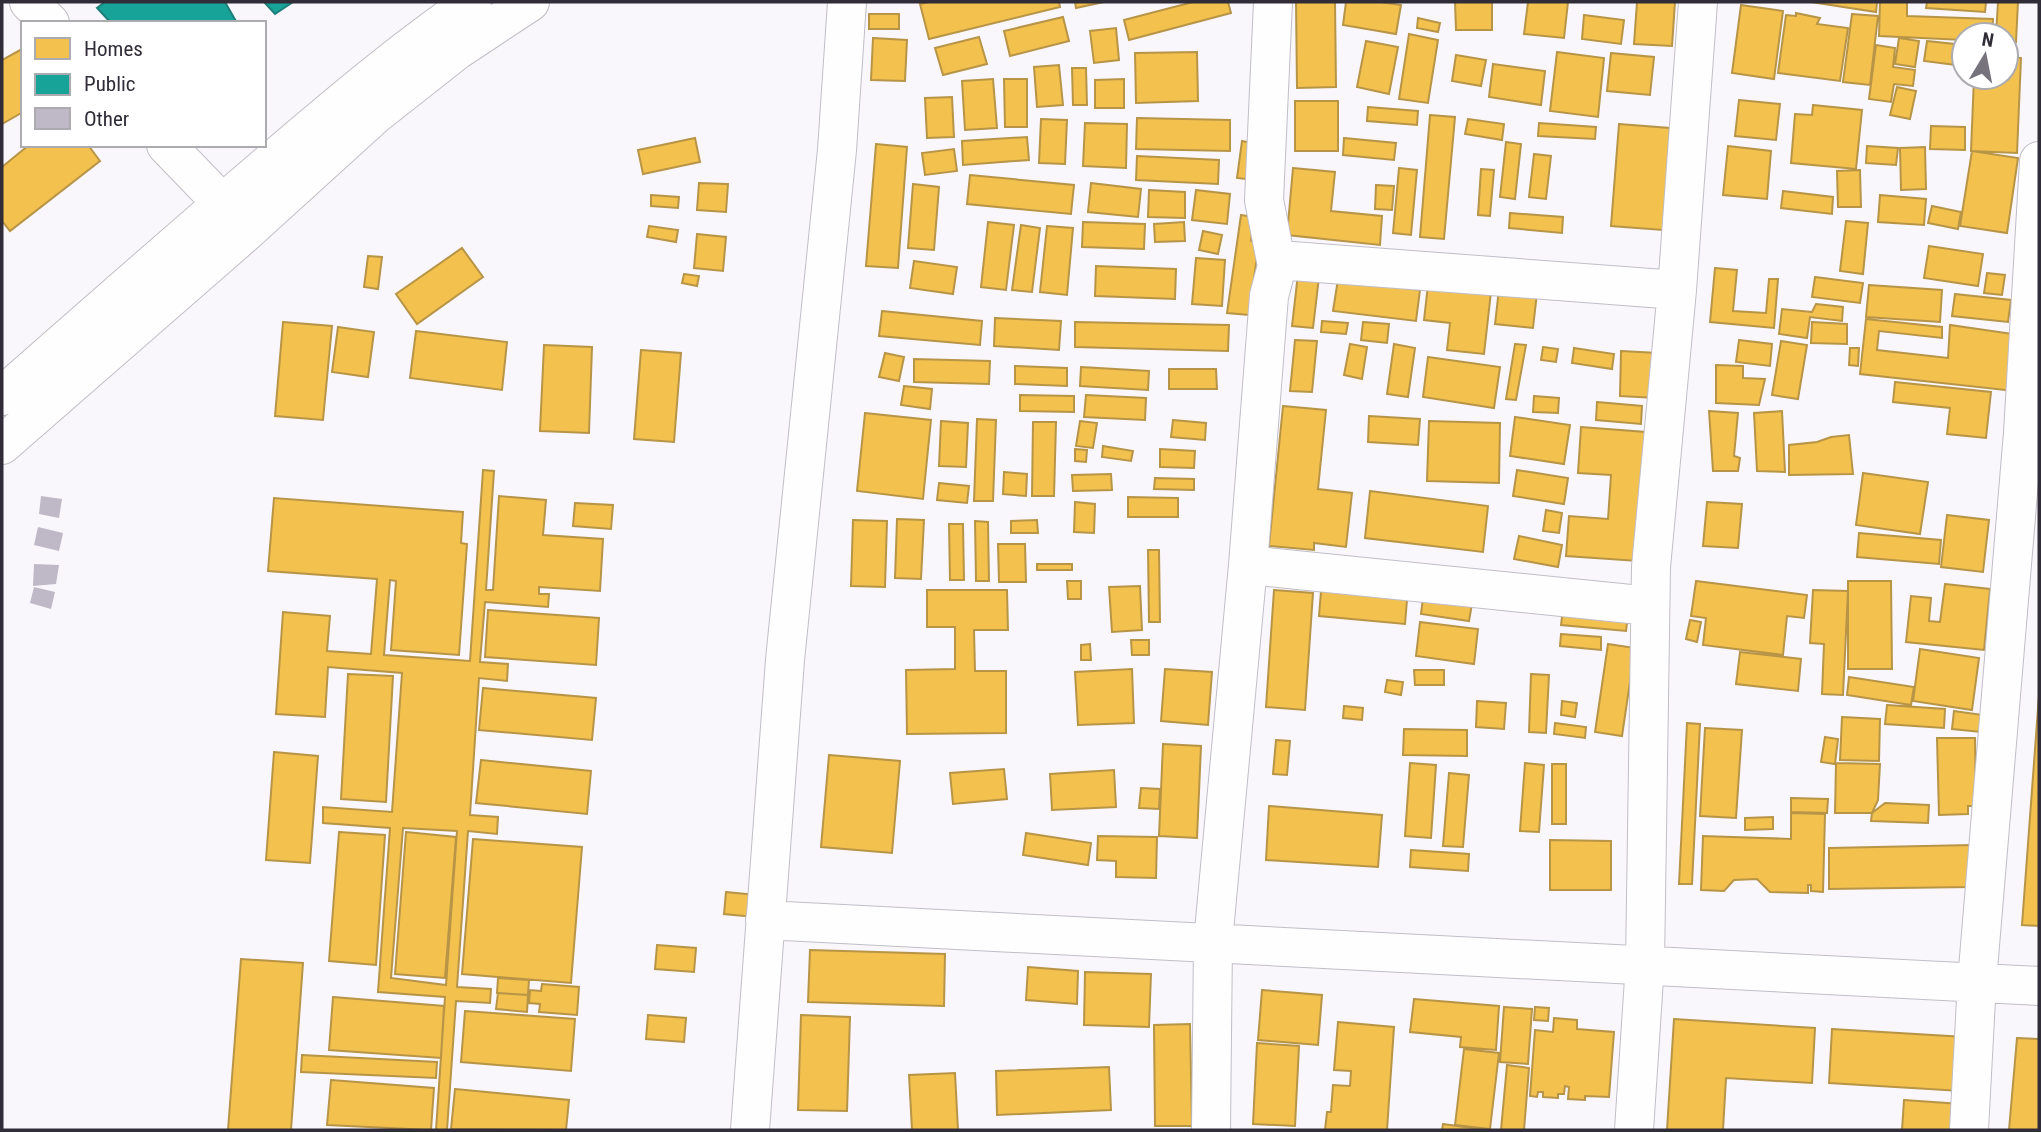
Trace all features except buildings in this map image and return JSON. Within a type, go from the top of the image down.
[{"type":"street","points":[[29,2],[48,21]]},
{"type":"street","points":[[2,396],[222,203],[373,76],[471,2]]},
{"type":"street","points":[[2,445],[245,233],[376,114],[456,51],[530,2]]},
{"type":"street","points":[[750,1130],[785,660],[837,150],[847,2]]},
{"type":"street","points":[[1211,1130],[1213,942],[1248,565],[1269,296],[1277,266],[1264,200],[1273,2]]},
{"type":"street","points":[[1634,1130],[1645,964],[1651,567],[1677,290],[1698,2]]},
{"type":"street","points":[[168,147],[222,203]]},
{"type":"street","points":[[1969,1130],[1977,981],[2023,433],[2039,160]]},
{"type":"street","points":[[1277,266],[1292,261],[1677,290]]},
{"type":"street","points":[[1248,565],[1650,606]]},
{"type":"street","points":[[765,919],[2039,986]]}]
